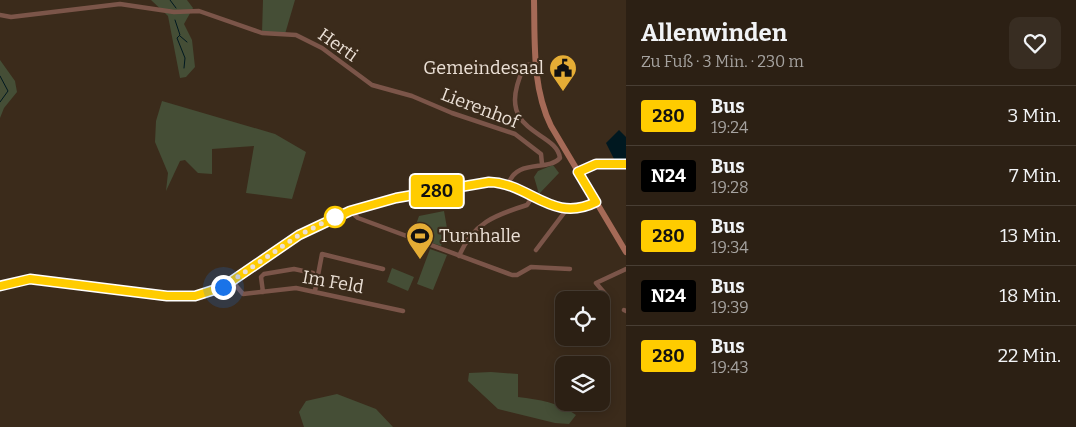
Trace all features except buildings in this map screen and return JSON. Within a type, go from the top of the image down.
[{"type":"street","points":[[534,0],[539,96],[545,115],[626,252]]},
{"type":"street","name":"Herti","points":[[0,15],[11,17],[120,4],[174,12],[199,11],[262,33],[296,35],[322,48],[372,85],[425,101]]},
{"type":"street","name":"Lierenhof","points":[[508,185],[516,172],[558,161],[560,158],[559,153],[522,120],[515,102],[522,72],[527,65],[536,64]]},
{"type":"street","name":"Lierenhof","points":[[425,101],[515,134],[541,154],[542,164]]},
{"type":"street","points":[[578,172],[596,164],[626,164]]},
{"type":"street","points":[[0,286],[20,280],[41,280],[186,297],[214,291],[232,281],[299,235],[350,211],[396,198],[489,182],[508,185],[554,206],[567,209],[580,208],[596,202]]},
{"type":"street","points":[[459,256],[467,238],[476,229],[505,211],[527,205],[533,196]]},
{"type":"street","points":[[536,250],[567,209]]},
{"type":"street","points":[[350,211],[358,218],[512,275],[517,275],[531,266],[570,269]]},
{"type":"street","points":[[315,291],[322,254],[383,269]]},
{"type":"street","points":[[264,292],[261,277],[264,274],[294,269],[313,273]]},
{"type":"street","points":[[603,291],[596,283],[626,269]]},
{"type":"street","name":"Im Feld","points":[[232,281],[243,294],[296,288],[403,311]]},
{"type":"green space","points":[[151,0],[187,0],[193,8],[184,24],[192,40],[195,67],[186,77],[180,78],[168,16]]},
{"type":"green space","points":[[263,0],[295,0],[285,34],[262,33]]},
{"type":"green space","points":[[0,60],[15,81],[17,92],[4,108],[0,118]]},
{"type":"green space","points":[[162,101],[275,134],[306,152],[292,199],[246,193],[254,146],[212,149],[212,174],[198,173],[185,160],[180,161],[166,191],[168,173],[155,142],[156,121]]},
{"type":"green space","points":[[553,165],[559,173],[539,194],[534,177],[538,171]]},
{"type":"green space","points":[[444,211],[447,228],[441,246],[412,236],[419,216]]},
{"type":"green space","points":[[430,249],[447,255],[433,290],[417,284]]},
{"type":"green space","points":[[392,268],[414,277],[408,291],[387,282]]},
{"type":"green space","points":[[469,373],[518,374],[518,397],[555,404],[555,411],[569,411],[576,415],[569,424],[555,423],[498,409],[468,381]]},
{"type":"green space","points":[[337,394],[376,409],[393,427],[304,427],[299,412],[306,401]]},
{"type":"water","points":[[619,130],[626,137],[626,160],[614,159],[606,143]]},
{"type":"waterway","points":[[170,0],[176,8]]},
{"type":"waterway","points":[[175,20],[180,35],[177,38],[185,58],[184,68]]},
{"type":"waterway","points":[[180,36],[187,42]]},
{"type":"waterway","points":[[0,76],[8,91],[0,102]]},
{"type":"bus line","name":"280","points":[[0,286],[13,281],[30,279],[176,297],[195,296],[223,287],[308,230],[367,205],[457,187],[495,182],[508,185],[560,208],[580,208],[596,202],[578,172],[596,164],[626,164]]},
{"type":"place","name":"Gemeindesaal","points":[[563,92]]},
{"type":"place","name":"Turnhalle","points":[[420,260]]},
{"type":"route","points":[[223,287],[299,235],[335,217]]}]
